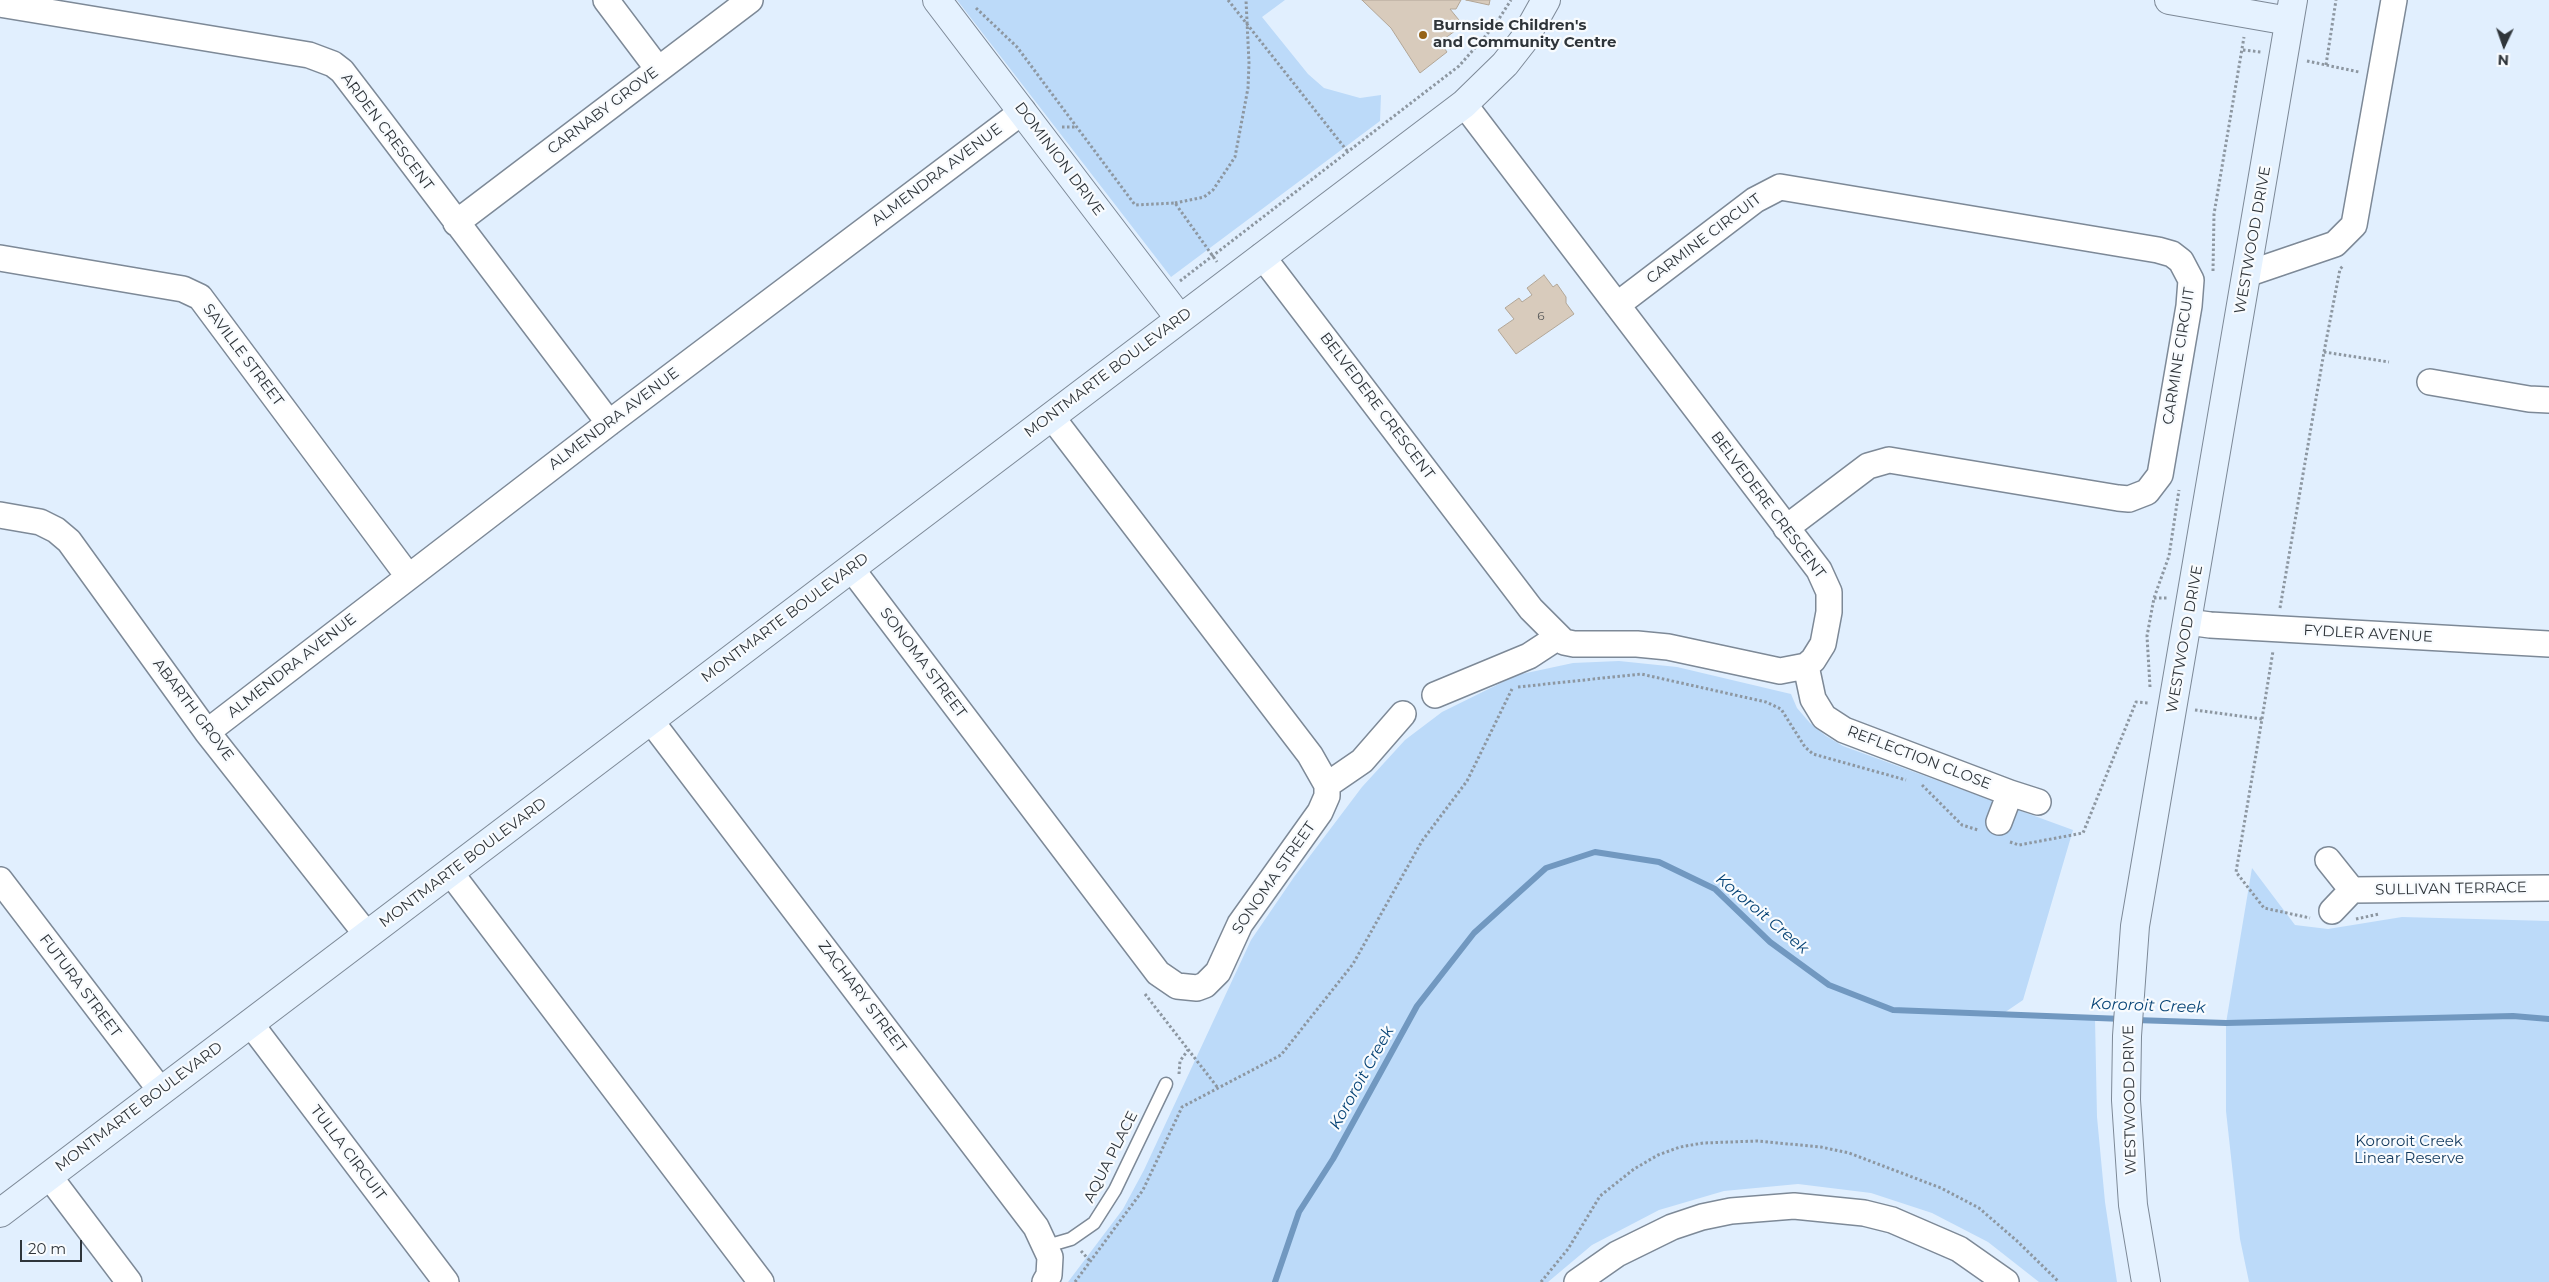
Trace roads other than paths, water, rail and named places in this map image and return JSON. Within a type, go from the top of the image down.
[{"type":"street","points":[[606,0],[658,69]]},
{"type":"street","name":"CARNABY GROVE","points":[[456,222],[750,0]]},
{"type":"street","name":"DOMINION DRIVE","points":[[938,0],[1180,319]]},
{"type":"street","name":"MONTMARTE BOULEVARD","points":[[0,1212],[1464,104],[1506,64],[1523,41],[1546,0]]},
{"type":"street","points":[[2169,0],[2291,10]]},
{"type":"street","points":[[2247,274],[2335,244],[2354,225],[2394,0]]},
{"type":"street","name":"ARDEN CRESCENT","points":[[0,4],[323,59],[342,71],[609,423]]},
{"type":"street","name":"WESTWOOD DRIVE","points":[[2146,1282],[2134,1214],[2129,1149],[2127,1036],[2135,926],[2291,10]]},
{"type":"street","name":"BELVEDERE CRESCENT","points":[[1262,256],[1531,609],[1558,637],[1569,644],[1620,643],[1668,647],[1780,672],[1806,666],[1813,660],[1823,644],[1829,612],[1829,592],[1819,570],[1464,104]]},
{"type":"street","name":"ALMENDRA AVENUE","points":[[207,732],[609,423],[1023,111]]},
{"type":"street","name":"CARMINE CIRCUIT","points":[[1617,305],[1755,200],[1780,187],[2158,250],[2172,254],[2181,261],[2191,280],[2190,306],[2160,475],[2147,492],[2129,499],[2118,498],[1889,460],[1868,466],[1786,528]]},
{"type":"street","name":"SAVILLE STREET","points":[[0,258],[183,289],[200,297],[408,576]]},
{"type":"street","points":[[2430,382],[2529,400],[2549,400]]},
{"type":"street","points":[[1051,416],[1310,755],[1327,785],[1362,761],[1403,714]]},
{"type":"street","name":"ABARTH GROVE","points":[[0,516],[40,522],[56,530],[69,541],[207,732],[367,935]]},
{"type":"street","name":"SONOMA STREET","points":[[851,568],[1149,962],[1165,980],[1177,986],[1197,988],[1213,979],[1237,930],[1320,812],[1326,796],[1327,785]]},
{"type":"street","name":"FYDLER AVENUE","points":[[2188,622],[2278,629],[2549,644]]},
{"type":"street","points":[[1435,696],[1529,656],[1558,637]]},
{"type":"street","name":"REFLECTION CLOSE","points":[[1806,666],[1813,699],[1824,717],[1844,730],[2010,793]]},
{"type":"street","name":"ZACHARY STREET","points":[[651,721],[1036,1227],[1046,1246],[1050,1266],[1045,1282]]},
{"type":"street","points":[[1996,832],[2010,793],[2038,802]]},
{"type":"street","points":[[2328,860],[2352,890],[2332,911]]},
{"type":"street","points":[[450,872],[761,1282]]},
{"type":"street","name":"FUTURA STREET","points":[[0,880],[161,1091]]},
{"type":"street","name":"SULLIVAN TERRACE","points":[[2352,890],[2549,888]]},
{"type":"street","name":"TULLA CIRCUIT","points":[[250,1023],[446,1282]]},
{"type":"street","points":[[48,1176],[129,1282]]},
{"type":"street","points":[[1577,1282],[1617,1254],[1680,1224],[1731,1211],[1794,1206],[1864,1212],[1892,1220],[1959,1249],[2006,1282]]},
{"type":"lane","name":"AQUA PLACE","points":[[1046,1246],[1072,1239],[1094,1223],[1116,1190],[1166,1084]]},
{"type":"waterway","name":"Kororoit Creek","points":[[1275,1282],[1299,1212],[1333,1159],[1417,1006],[1474,933],[1546,868],[1595,852],[1659,862],[1715,889],[1770,942],[1829,985],[1893,1010],[2123,1019]]},
{"type":"waterway","name":"Kororoit Creek","points":[[2135,1020],[2226,1023],[2513,1016],[2549,1019]]},
{"type":"place","name":"Burnside Children's and Community Centre","points":[[1423,35]]},
{"type":"park label","name":"Kororoit Creek Linear Reserve","points":[[2409,1150]]}]
